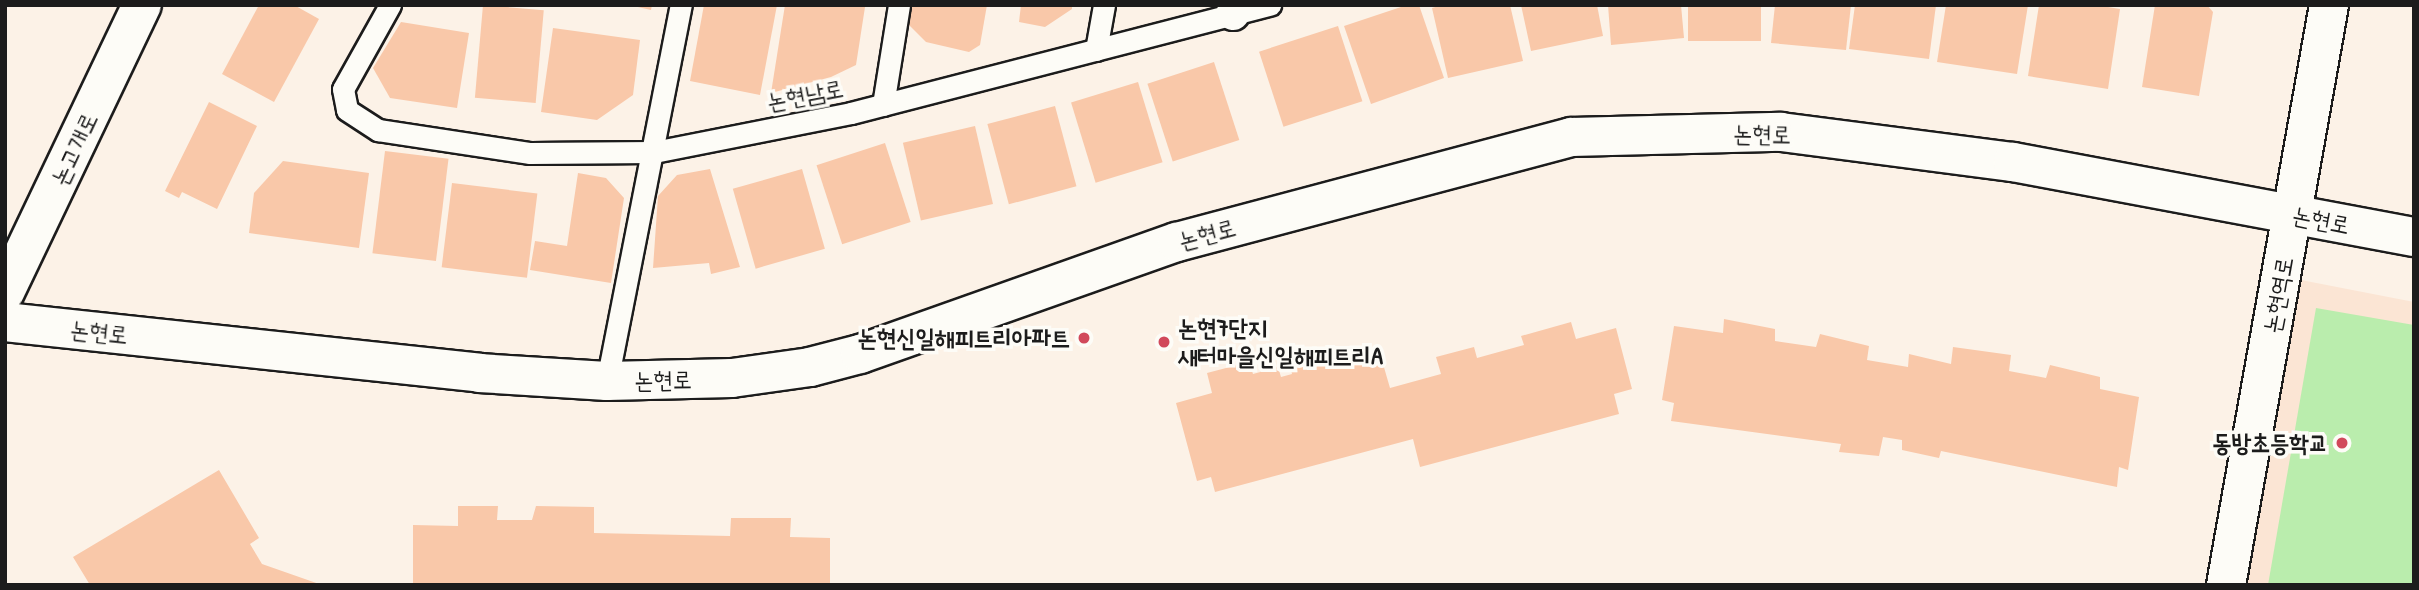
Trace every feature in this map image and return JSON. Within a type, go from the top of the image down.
[{"type":"street","name":"논고개로","points":[[5,292],[142,5]]},
{"type":"street","name":"논현역로","points":[[2226,585],[2329,5]]},
{"type":"street","name":"논현로","points":[[5,322],[479,373],[607,381],[732,378],[810,367],[860,354],[1177,242],[1570,137],[1781,132],[2012,162],[2414,237]]},
{"type":"lane","name":"논현남로","points":[[390,5],[343,89],[347,110],[378,130],[530,153],[654,152],[883,106],[1096,50],[1234,10],[1270,5]]},
{"type":"lane","points":[[607,381],[681,5]]},
{"type":"lane","points":[[883,106],[899,5]]},
{"type":"lane","points":[[1096,50],[1104,5]]},
{"type":"shaded area","name":"동방초등학교","points":[[2301,280],[2414,302],[2414,585],[2243,585]]},
{"type":"green space","name":"동방초등학교","points":[[2316,308],[2414,325],[2414,585],[2268,585]]},
{"type":"building","points":[[259,5],[294,5],[319,19],[274,102],[222,74]]},
{"type":"building","points":[[483,5],[544,10],[536,103],[475,98]]},
{"type":"building","points":[[629,5],[652,5],[651,10]]},
{"type":"building","points":[[704,5],[777,5],[760,95],[690,81]]},
{"type":"building","points":[[785,5],[865,7],[856,65],[831,77],[771,93]]},
{"type":"building","points":[[904,5],[987,5],[980,45],[969,52],[926,42],[902,18]]},
{"type":"building","points":[[1021,5],[1072,5],[1072,9],[1045,27],[1019,22]]},
{"type":"building","points":[[1407,5],[1419,5],[1444,78],[1371,104],[1344,26]]},
{"type":"building","points":[[1442,5],[1510,5],[1523,61],[1448,78],[1432,8]]},
{"type":"building","points":[[1521,5],[1597,5],[1603,36],[1531,51]]},
{"type":"building","points":[[1608,5],[1681,5],[1684,38],[1611,45]]},
{"type":"building","points":[[1688,5],[1761,5],[1761,41],[1688,41]]},
{"type":"building","points":[[1775,5],[1851,5],[1846,50],[1771,43]]},
{"type":"building","points":[[1855,5],[1936,5],[1929,59],[1849,49]]},
{"type":"building","points":[[1946,5],[2028,5],[2017,74],[1937,62]]},
{"type":"building","points":[[2039,5],[2096,5],[2120,9],[2108,89],[2028,76]]},
{"type":"building","points":[[2155,5],[2207,5],[2213,12],[2199,96],[2142,87]]},
{"type":"building","points":[[401,22],[469,33],[457,108],[390,98],[373,68]]},
{"type":"building","points":[[1338,26],[1362,101],[1283,127],[1259,52]]},
{"type":"building","points":[[553,28],[640,40],[633,95],[597,120],[541,112]]},
{"type":"building","points":[[1214,62],[1239,140],[1173,162],[1147,84]]},
{"type":"building","points":[[1138,82],[1163,162],[1096,183],[1071,102]]},
{"type":"building","points":[[209,102],[257,126],[217,209],[182,192],[179,198],[165,191]]},
{"type":"building","points":[[1055,106],[1076,186],[1009,204],[987,124]]},
{"type":"building","points":[[975,126],[993,204],[921,221],[903,143]]},
{"type":"building","points":[[885,143],[911,222],[842,244],[817,165]]},
{"type":"building","points":[[385,151],[449,159],[436,261],[372,253]]},
{"type":"building","points":[[283,161],[369,173],[359,248],[249,233],[254,193]]},
{"type":"building","points":[[710,169],[740,267],[711,274],[709,263],[653,268],[658,196],[677,175]]},
{"type":"building","points":[[802,169],[825,249],[756,269],[733,189]]},
{"type":"building","points":[[578,173],[606,178],[624,198],[611,283],[530,270],[535,241],[567,246]]},
{"type":"building","points":[[452,183],[537,193],[527,278],[442,267]]},
{"type":"building","points":[[1724,319],[1775,329],[1775,341],[1816,347],[1820,334],[1869,346],[1867,360],[1908,367],[1909,354],[1951,364],[1953,347],[2011,355],[2009,371],[2046,378],[2050,365],[2100,377],[2100,389],[2139,397],[2128,470],[2119,467],[2117,487],[1941,451],[1939,458],[1902,450],[1902,440],[1883,437],[1879,456],[1839,452],[1841,444],[1671,421],[1674,403],[1662,400],[1674,326],[1723,333]]},
{"type":"building","points":[[1571,322],[1576,339],[1616,328],[1632,389],[1614,394],[1619,414],[1420,467],[1413,439],[1215,492],[1211,477],[1197,481],[1176,403],[1212,393],[1207,373],[1249,362],[1253,374],[1278,367],[1281,377],[1292,374],[1289,361],[1336,349],[1341,368],[1381,357],[1390,388],[1441,374],[1436,357],[1474,347],[1477,358],[1524,345],[1521,336]]},
{"type":"building","points":[[219,470],[259,538],[250,544],[262,564],[322,585],[90,585],[73,557]]},
{"type":"building","points":[[458,506],[498,506],[497,520],[532,520],[536,506],[594,507],[594,533],[730,536],[731,518],[791,518],[790,537],[830,538],[830,585],[413,585],[413,525],[458,526]]},
{"type":"place","name":"논현신일해피트리아파트","points":[[1084,338]]},
{"type":"place","name":"논현7단지 새터마을신일해피트리A","points":[[1164,342]]},
{"type":"place","name":"동방초등학교","points":[[2342,443]]}]
